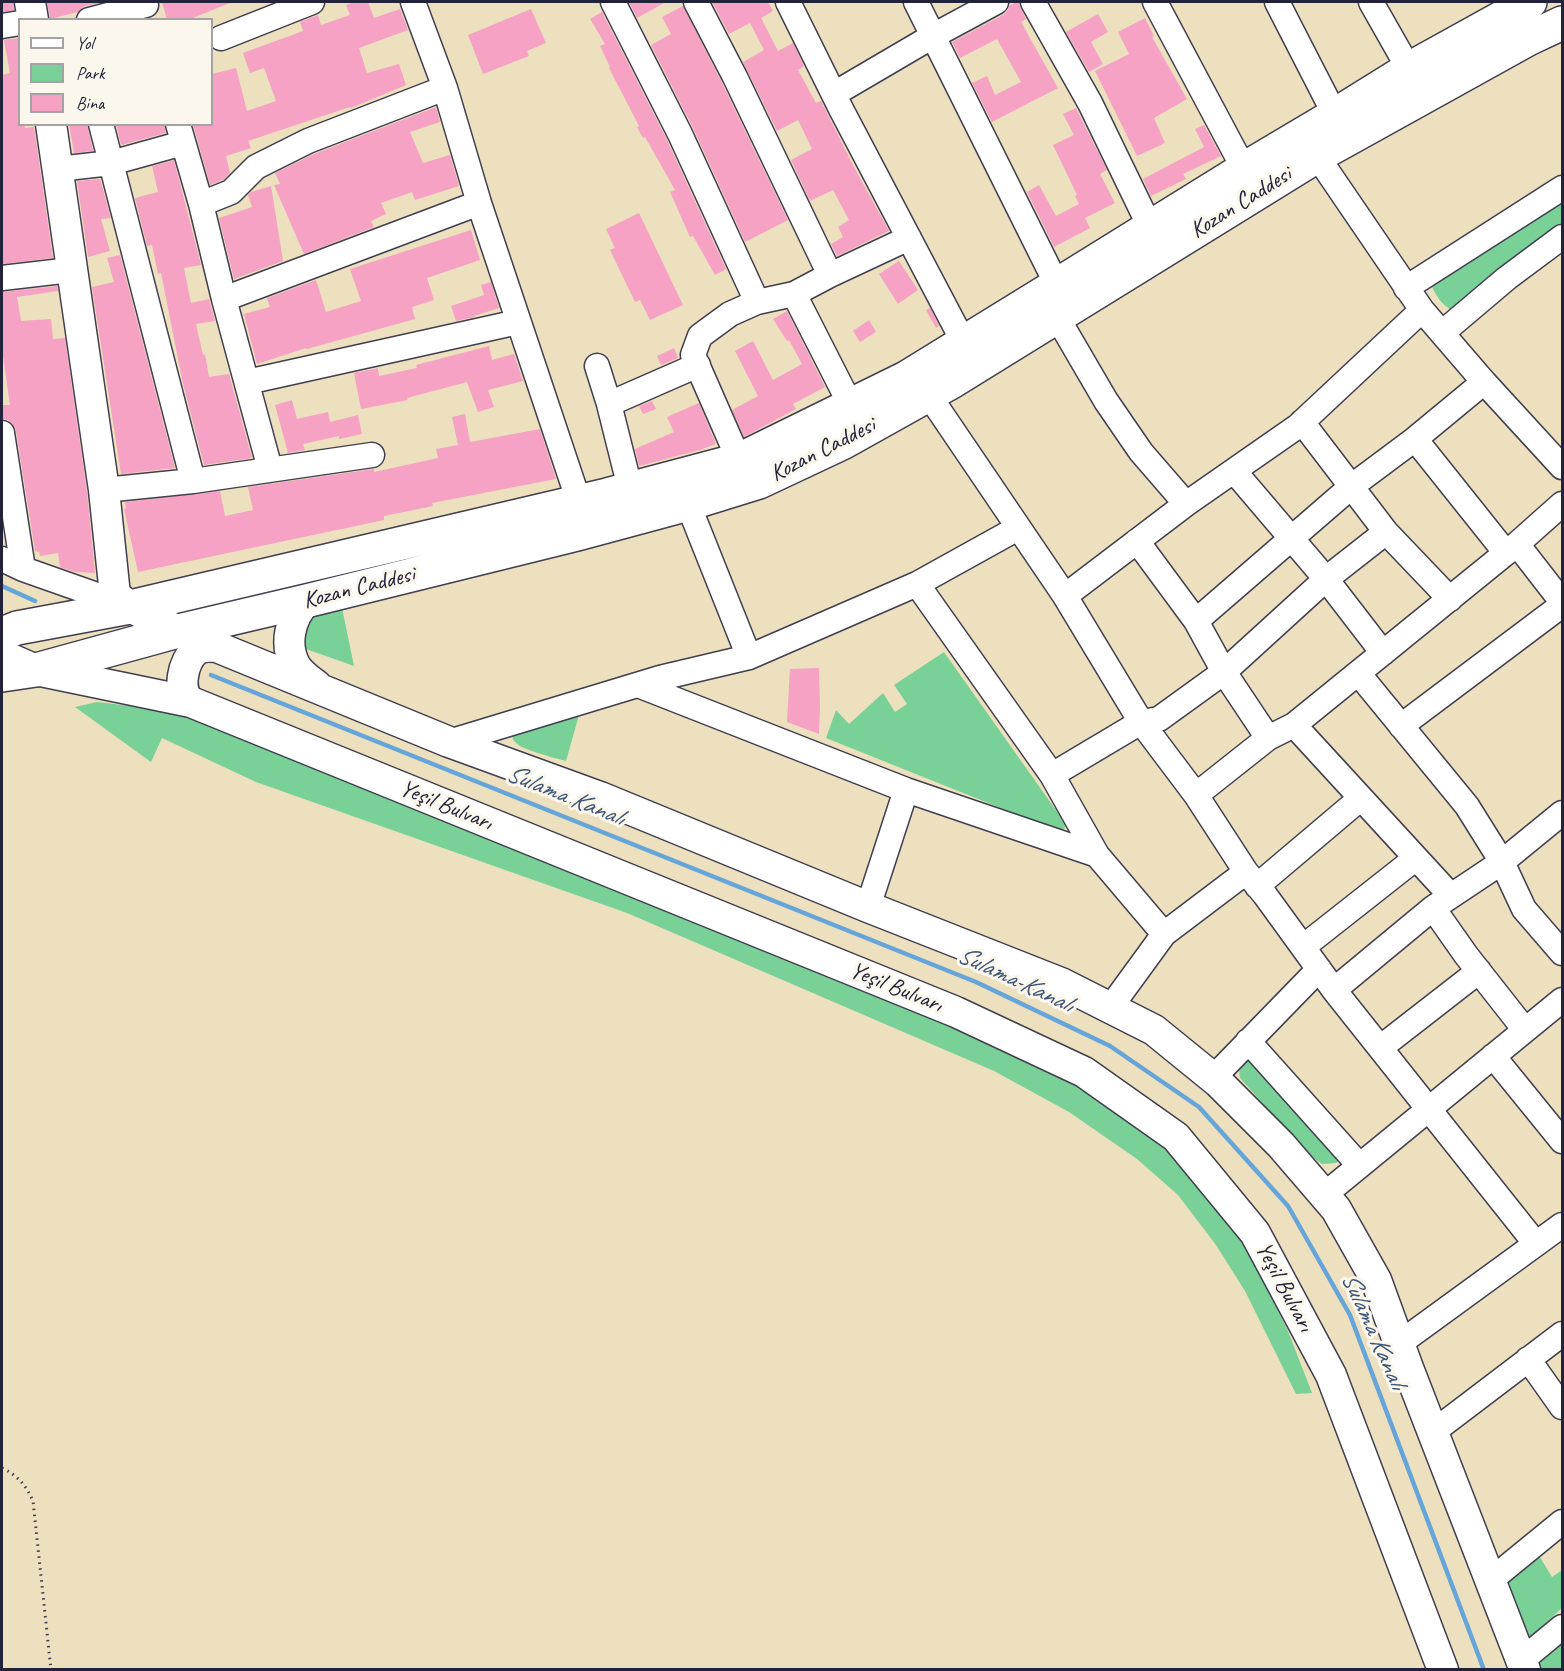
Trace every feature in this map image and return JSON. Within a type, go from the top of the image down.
[{"type":"highway","name":"Kozan Caddesi","points":[[2,675],[36,670],[178,631],[577,534],[759,482],[842,443],[953,381],[1150,227],[1409,69],[1530,2]]},
{"type":"highway","name":"Kozan Caddesi","points":[[5,635],[579,502],[739,460],[906,378],[964,343],[1057,301],[1528,39],[1563,23]]},
{"type":"main road","points":[[30,2],[33,18]]},
{"type":"main road","points":[[51,126],[105,490],[115,595],[130,607],[178,631],[449,742],[600,797],[1061,983],[1154,1030],[1213,1078],[1281,1145],[1336,1209],[1376,1280],[1523,1665]]},
{"type":"main road","points":[[306,601],[295,616],[291,629],[290,648],[295,664],[303,675],[321,688]]},
{"type":"main road","name":"Yeşil Bulvarı","points":[[5,635],[36,670],[191,702],[956,1012],[1084,1072],[1176,1137],[1255,1233],[1331,1375],[1443,1670]]},
{"type":"main road","points":[[191,702],[186,698],[182,680],[190,659],[196,650],[220,647]]},
{"type":"street","points":[[221,38],[312,2]]},
{"type":"street","points":[[413,2],[445,88],[479,203],[579,502]]},
{"type":"street","points":[[613,2],[680,135],[757,302]]},
{"type":"street","points":[[696,2],[735,77],[830,275]]},
{"type":"street","points":[[788,2],[964,343]]},
{"type":"street","points":[[916,2],[1106,401],[1141,452],[1186,504]]},
{"type":"street","points":[[834,94],[996,2]]},
{"type":"street","points":[[1033,2],[1089,103],[1150,227]]},
{"type":"street","points":[[1155,2],[1244,169]]},
{"type":"street","points":[[1277,2],[1335,116]]},
{"type":"street","points":[[1371,2],[1409,69]]},
{"type":"street","points":[[99,18],[146,9]]},
{"type":"street","points":[[2,26],[18,23]]},
{"type":"street","points":[[201,204],[231,192],[256,167],[308,141],[445,88]]},
{"type":"street","points":[[102,126],[194,481]]},
{"type":"street","points":[[58,169],[111,163],[180,134],[201,204],[270,469]]},
{"type":"street","points":[[1317,156],[1422,310],[1484,382],[1563,467]]},
{"type":"street","points":[[1406,288],[1563,188]]},
{"type":"street","points":[[224,299],[479,203]]},
{"type":"street","points":[[1442,333],[1507,278],[1563,237]]},
{"type":"street","points":[[739,460],[693,355],[700,336],[730,314],[757,302],[794,294],[909,238]]},
{"type":"street","points":[[2,278],[71,270]]},
{"type":"street","points":[[794,294],[850,404]]},
{"type":"street","points":[[1065,596],[1186,504],[1302,422],[1422,310]]},
{"type":"street","points":[[247,382],[518,322]]},
{"type":"street","points":[[609,404],[698,365]]},
{"type":"street","points":[[597,366],[630,488]]},
{"type":"street","points":[[1196,621],[1352,486],[1415,439],[1484,382]]},
{"type":"street","points":[[928,394],[1065,596],[1141,722],[1196,795],[1252,879],[1334,990],[1536,1244]]},
{"type":"street","points":[[1302,422],[1386,532],[1450,599]]},
{"type":"street","points":[[2,433],[23,569]]},
{"type":"street","points":[[1401,726],[1563,603],[1415,439]]},
{"type":"street","points":[[105,490],[194,481],[372,455]]},
{"type":"street","points":[[1234,471],[1326,579],[1383,653]]},
{"type":"street","points":[[688,504],[749,657]]},
{"type":"street","points":[[1196,795],[1268,738],[1294,724],[1450,599],[1563,504]]},
{"type":"street","points":[[449,742],[638,685],[749,657],[917,584],[1018,528]]},
{"type":"street","points":[[1052,776],[1141,722],[1159,719],[1224,672],[1326,579],[1386,532]]},
{"type":"street","points":[[1137,542],[1196,621],[1224,672],[1268,738]]},
{"type":"street","points":[[2,559],[23,569],[130,607]]},
{"type":"street","points":[[917,584],[1052,776],[1097,855],[1164,934]]},
{"type":"street","points":[[1358,673],[1467,806],[1502,862],[1524,909],[1561,948]]},
{"type":"street","points":[[638,685],[906,790],[1097,855]]},
{"type":"street","points":[[1294,724],[1416,858],[1479,971],[1525,1030]]},
{"type":"street","points":[[868,907],[906,790]]},
{"type":"street","points":[[1110,1008],[1164,934],[1252,879],[1361,798]]},
{"type":"street","points":[[1334,990],[1442,902],[1502,862],[1563,813]]},
{"type":"street","points":[[1303,947],[1416,858]]},
{"type":"street","points":[[1213,1078],[1319,969]]},
{"type":"street","points":[[1380,1047],[1479,971]]},
{"type":"street","points":[[1324,1195],[1563,1000]]},
{"type":"street","points":[[1248,1041],[1359,1165]]},
{"type":"street","points":[[1493,1056],[1558,1126]]},
{"type":"street","points":[[1400,1343],[1563,1225]]},
{"type":"street","points":[[1433,1432],[1563,1334]]},
{"type":"street","points":[[1528,1359],[1563,1407]]},
{"type":"street","points":[[1491,1580],[1563,1522]]},
{"type":"street","points":[[1523,1665],[1563,1627]]},
{"type":"path","points":[[2,1468],[18,1477],[33,1501],[51,1670]]},
{"type":"green space","points":[[1562,197],[1562,231],[1455,312],[1446,307],[1430,282]]},
{"type":"green space","points":[[342,608],[354,666],[306,649],[304,643],[308,616]]},
{"type":"green space","points":[[944,652],[1065,823],[1065,828],[1058,831],[826,738],[836,710],[849,724],[883,693],[895,712],[907,704],[894,685]]},
{"type":"green space","points":[[97,702],[197,715],[706,918],[1070,1077],[1110,1103],[1169,1151],[1242,1237],[1288,1331],[1312,1393],[1296,1394],[1245,1291],[1216,1245],[1178,1195],[1137,1159],[1069,1112],[994,1071],[627,913],[256,782],[162,738],[151,762],[75,707]]},
{"type":"green space","points":[[581,708],[566,761],[524,748],[513,739],[514,733]]},
{"type":"green space","points":[[1256,1050],[1343,1158],[1336,1163],[1322,1164],[1307,1153],[1240,1078],[1239,1070]]},
{"type":"green space","points":[[1535,1549],[1552,1577],[1562,1570],[1562,1608],[1524,1643],[1502,1577]]},
{"type":"green space","points":[[1562,1630],[1562,1669],[1533,1669]]},
{"type":"building","points":[[2,2],[13,2],[14,10],[2,12]]},
{"type":"building","points":[[47,2],[103,2],[85,6],[78,12],[50,18]]},
{"type":"building","points":[[162,2],[232,2],[193,18],[166,18]]},
{"type":"building","points":[[368,2],[374,18],[400,9],[408,30],[359,48],[367,73],[399,64],[406,85],[351,108],[248,141],[251,148],[226,156],[230,173],[223,180],[210,185],[194,126],[213,126],[213,74],[236,68],[247,111],[276,101],[264,68],[250,73],[243,53],[303,31],[300,22],[318,15],[321,25],[350,15],[346,5]]},
{"type":"building","points":[[629,2],[666,2],[637,18]]},
{"type":"building","points":[[712,2],[768,2],[773,11],[761,18],[778,51],[793,43],[804,66],[798,70],[816,103],[821,101],[889,231],[837,256],[831,244],[843,237],[838,227],[849,220],[833,190],[810,201],[791,160],[812,149],[798,120],[777,131],[743,62],[764,50],[750,23],[729,34]]},
{"type":"building","points":[[1019,2],[1026,19],[1021,22],[1058,88],[992,122],[972,83],[987,76],[995,95],[1021,82],[997,39],[960,58],[952,42],[1003,15],[1009,6]]},
{"type":"building","points":[[683,6],[788,220],[745,242],[693,128],[651,45],[671,34],[662,17]]},
{"type":"building","points":[[531,9],[546,43],[527,51],[529,56],[483,74],[468,35]]},
{"type":"building","points":[[602,12],[667,140],[726,269],[715,275],[693,236],[690,237],[670,192],[675,190],[637,127],[639,126],[609,68],[600,46],[605,44],[590,19]]},
{"type":"building","points":[[1098,14],[1108,32],[1091,42],[1103,64],[1089,72],[1066,32]]},
{"type":"building","points":[[1145,18],[1154,36],[1152,37],[1187,99],[1154,118],[1165,143],[1137,156],[1095,71],[1129,54],[1118,32]]},
{"type":"building","points":[[18,38],[18,126],[34,127],[53,258],[2,264],[2,75],[10,73],[4,40]]},
{"type":"building","points":[[436,107],[440,122],[410,132],[423,163],[450,155],[459,186],[415,200],[412,192],[381,203],[386,214],[371,221],[374,227],[304,254],[274,185],[280,184],[275,173],[314,154]]},
{"type":"building","points":[[1076,108],[1107,170],[1100,174],[1115,203],[1085,218],[1090,228],[1054,247],[1027,192],[1039,185],[1056,216],[1079,204],[1053,145],[1074,135],[1063,114]]},
{"type":"building","points":[[1204,125],[1221,156],[1183,174],[1186,179],[1151,196],[1143,179],[1204,147],[1195,129]]},
{"type":"building","points":[[69,126],[87,126],[93,151],[74,153]]},
{"type":"building","points":[[116,126],[164,126],[166,133],[121,145]]},
{"type":"building","points":[[174,160],[201,265],[184,268],[191,303],[209,299],[215,321],[196,324],[203,355],[205,354],[209,377],[229,374],[252,458],[204,465],[183,384],[161,273],[158,274],[152,245],[147,246],[135,198],[158,192],[152,166]]},
{"type":"building","points":[[100,179],[111,218],[101,219],[110,251],[88,257],[77,181]]},
{"type":"building","points":[[271,186],[283,261],[234,279],[219,218],[252,207],[248,195]]},
{"type":"building","points":[[639,213],[683,305],[650,320],[640,300],[635,302],[610,250],[615,248],[606,229]]},
{"type":"building","points":[[471,230],[480,260],[427,278],[434,300],[412,307],[415,319],[306,348],[257,364],[244,314],[270,307],[267,298],[316,280],[326,312],[361,301],[350,269]]},
{"type":"building","points":[[120,255],[175,468],[121,474],[92,287],[114,282],[107,258]]},
{"type":"building","points":[[899,261],[918,290],[898,304],[879,274]]},
{"type":"building","points":[[491,282],[499,308],[456,321],[451,306],[484,295],[481,285]]},
{"type":"building","points":[[57,286],[58,291],[17,297],[21,321],[51,319],[53,339],[65,338],[87,492],[95,573],[75,572],[60,567],[58,553],[40,556],[39,552],[35,551],[16,431],[13,424],[2,419],[2,405],[10,405],[2,349],[2,292]]},
{"type":"building","points":[[930,308],[939,326],[936,328],[926,310]]},
{"type":"building","points":[[787,311],[825,387],[793,404],[796,409],[744,437],[732,410],[758,396],[735,351],[753,341],[773,380],[802,364],[789,340],[787,341],[773,319]]},
{"type":"building","points":[[869,320],[876,332],[860,342],[853,331]]},
{"type":"building","points":[[489,346],[492,360],[514,354],[523,381],[488,390],[494,407],[478,412],[467,382],[407,398],[408,400],[361,409],[354,373],[378,368],[379,376],[417,368],[416,365]]},
{"type":"building","points":[[674,348],[678,358],[661,365],[657,356]]},
{"type":"building","points":[[292,400],[297,419],[328,412],[330,422],[358,415],[362,434],[339,439],[339,436],[303,444],[305,450],[288,453],[275,405]]},
{"type":"building","points":[[652,401],[656,409],[643,414],[639,406]]},
{"type":"building","points":[[699,403],[716,444],[639,466],[635,449],[674,432],[667,417]]},
{"type":"building","points":[[465,414],[470,442],[540,429],[556,479],[432,503],[433,506],[384,516],[384,520],[138,572],[124,509],[126,508],[125,502],[220,491],[225,516],[253,510],[248,487],[374,469],[374,472],[438,458],[436,449],[458,445],[452,417]]},
{"type":"building","points":[[819,668],[819,734],[787,722],[790,669]]},
{"type":"waterway","points":[[2,586],[35,601]]},
{"type":"waterway","name":"Sulama Kanalı","points":[[211,675],[976,982],[1110,1046],[1199,1107],[1288,1206],[1350,1315],[1484,1670]]}]
